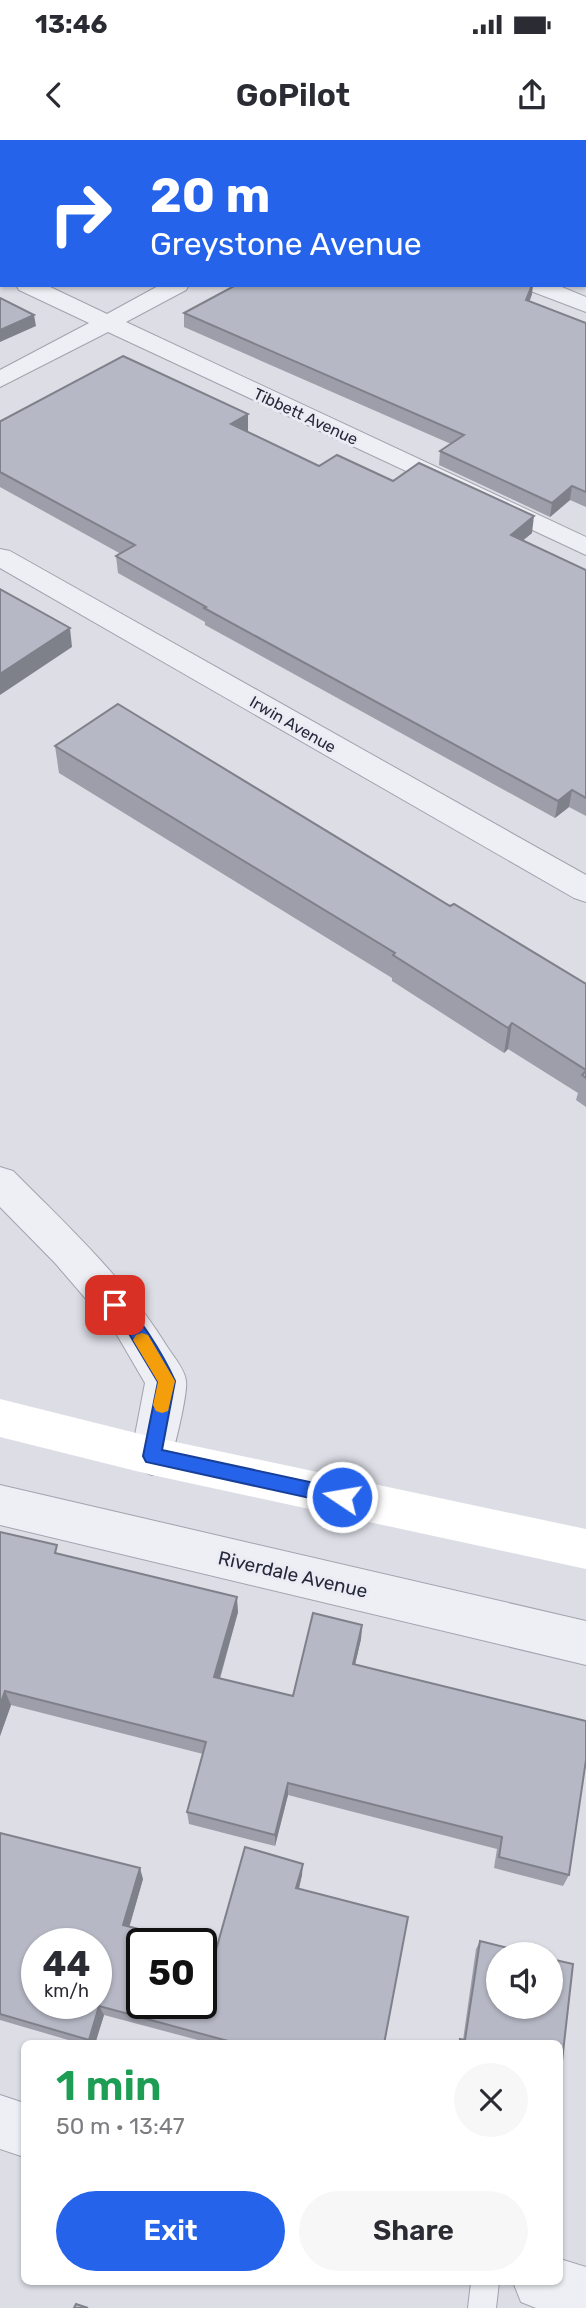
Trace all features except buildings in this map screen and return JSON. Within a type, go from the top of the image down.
[{"type":"main road","points":[[0,1418],[152,1456],[586,1549]]},
{"type":"street","name":"Tibbett Avenue","points":[[31,287],[586,547]]},
{"type":"street","points":[[0,380],[174,287]]},
{"type":"street","points":[[541,287],[586,305]]},
{"type":"street","name":"Irwin Avenue","points":[[0,557],[586,890]]},
{"type":"street","points":[[0,1182],[69,1252],[131,1322],[166,1381],[152,1456]]},
{"type":"street","name":"Riverdale Avenue","points":[[0,1505],[586,1643]]},
{"type":"street","points":[[0,2122],[21,2129]]},
{"type":"street","points":[[551,2285],[586,2295]]},
{"type":"lane","points":[[482,2308],[485,2285]]},
{"type":"slow traffic","points":[[142,1340],[166,1381],[162,1405]]},
{"type":"route","points":[[115,1305],[131,1322],[166,1381],[152,1456],[342,1497]]}]
